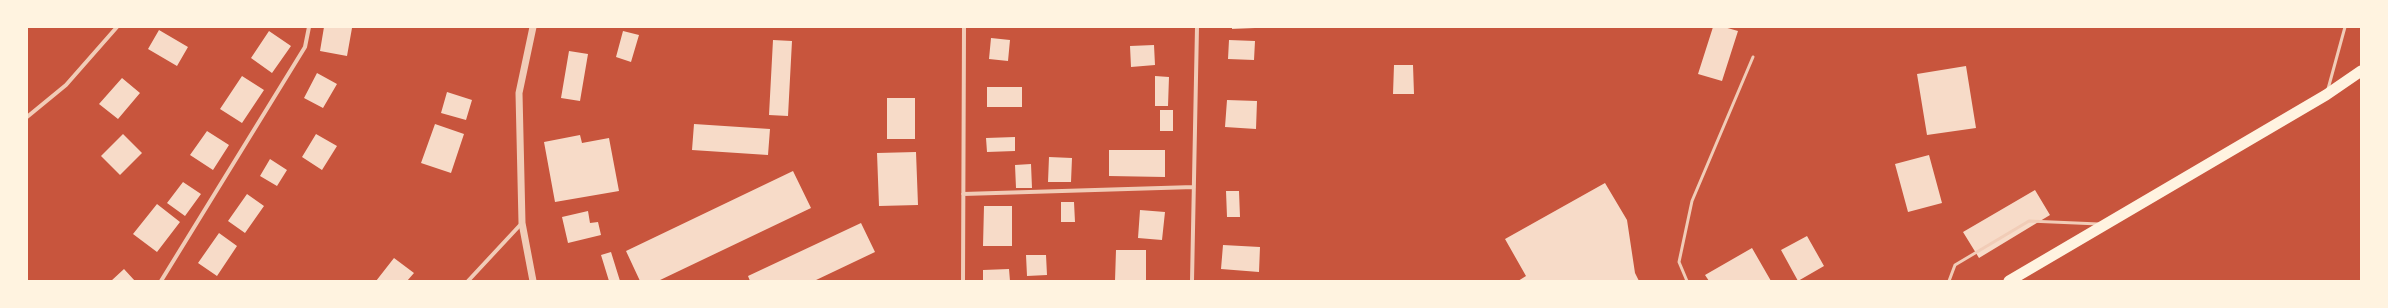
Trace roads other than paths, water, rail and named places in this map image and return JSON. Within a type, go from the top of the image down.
[{"type":"highway","points":[[2009,281],[2326,95],[2361,71]]},
{"type":"street","points":[[27,117],[66,85],[117,27]]},
{"type":"street","points":[[161,281],[305,47],[310,27]]},
{"type":"street","points":[[533,27],[519,93],[522,223],[533,281]]},
{"type":"street","points":[[963,281],[964,27]]},
{"type":"street","points":[[1192,281],[1197,27]]},
{"type":"street","points":[[963,194],[1194,187]]},
{"type":"street","points":[[468,281],[522,223]]},
{"type":"lane","points":[[2326,95],[2345,27]]},
{"type":"lane","points":[[1687,281],[1679,262],[1692,201],[1753,57]]},
{"type":"lane","points":[[1949,281],[1955,266],[2029,220],[2105,224]]}]
